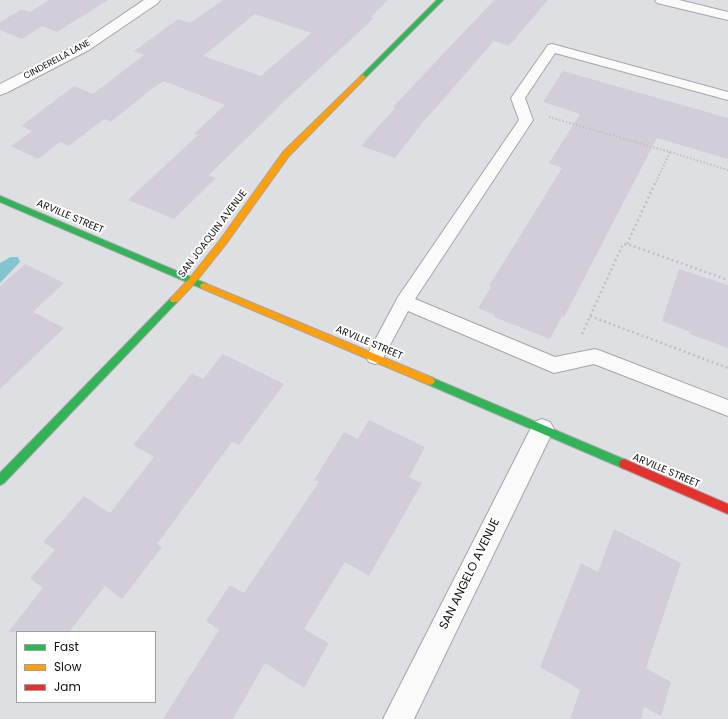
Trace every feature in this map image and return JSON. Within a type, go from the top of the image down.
[{"type":"street","name":"CINDERELLA LANE","points":[[0,90],[84,47],[152,0]]},
{"type":"street","name":"SAN JOAQUIN AVENUE","points":[[0,480],[192,281],[223,242],[286,154],[440,0]]},
{"type":"street","points":[[662,0],[728,16]]},
{"type":"street","name":"ARVILLE STREET","points":[[0,199],[375,357],[728,509]]},
{"type":"street","name":"SAN ANGELO AVENUE","points":[[398,719],[542,429]]},
{"type":"lane","points":[[375,357],[404,302],[526,120],[518,98],[552,48],[728,96]]},
{"type":"lane","points":[[404,302],[554,365],[595,356],[728,408]]},
{"type":"path","points":[[521,108],[728,170]]},
{"type":"path","points":[[627,244],[670,152]]},
{"type":"path","points":[[584,359],[582,334],[623,244],[627,244],[728,280]]},
{"type":"path","points":[[590,316],[728,368]]},
{"type":"water","points":[[11,257],[18,257],[20,262],[0,283],[0,263]]},
{"type":"building","points":[[49,0],[108,0],[57,32],[42,26],[22,39],[0,30],[0,22],[22,9],[30,12]]},
{"type":"building","points":[[223,0],[388,0],[371,17],[374,18],[279,106],[209,175],[216,178],[174,219],[128,200],[198,135],[194,134],[225,105],[164,81],[150,90],[111,122],[104,119],[69,146],[60,142],[38,159],[11,146],[32,131],[21,126],[74,86],[93,94],[144,55],[134,51],[178,19],[190,23]],"holes":[[[255,14],[311,33],[261,76],[203,56]]]},
{"type":"building","points":[[494,0],[548,0],[509,46],[494,41],[420,126],[395,158],[361,146],[395,108],[393,107]]},
{"type":"building","points":[[563,71],[728,118],[728,159],[657,138],[564,317],[562,316],[550,339],[494,317],[495,315],[478,308],[491,287],[489,286],[562,168],[549,163],[580,114],[543,102]]},
{"type":"building","points":[[25,264],[64,283],[33,312],[64,328],[0,389],[0,286]]},
{"type":"building","points":[[679,269],[728,285],[728,348],[690,334],[690,332],[662,321]]},
{"type":"building","points":[[223,354],[284,384],[239,445],[232,442],[157,544],[162,547],[122,599],[105,586],[70,631],[8,632],[43,588],[30,578],[55,550],[43,542],[84,496],[110,513],[154,457],[133,445],[192,373],[203,379]]},
{"type":"building","points":[[369,420],[425,447],[409,477],[422,483],[369,576],[345,562],[304,629],[329,643],[304,688],[265,663],[233,719],[163,719],[219,630],[206,621],[230,585],[244,593],[319,482],[314,480],[344,432],[358,439]]},
{"type":"building","points":[[614,529],[681,563],[646,668],[671,682],[661,716],[644,707],[641,719],[570,719],[580,690],[540,667],[581,563],[598,572]]},
{"type":"traffic: fast","points":[[363,77],[440,0]]},
{"type":"traffic: fast","points":[[0,199],[204,286]]},
{"type":"traffic: fast","points":[[0,480],[174,300]]},
{"type":"traffic: fast","points":[[430,381],[624,464]]},
{"type":"traffic: slow","points":[[174,300],[192,281],[223,242],[286,154],[363,77]]},
{"type":"traffic: slow","points":[[204,286],[430,381]]},
{"type":"traffic: jam","points":[[624,464],[728,509]]}]
